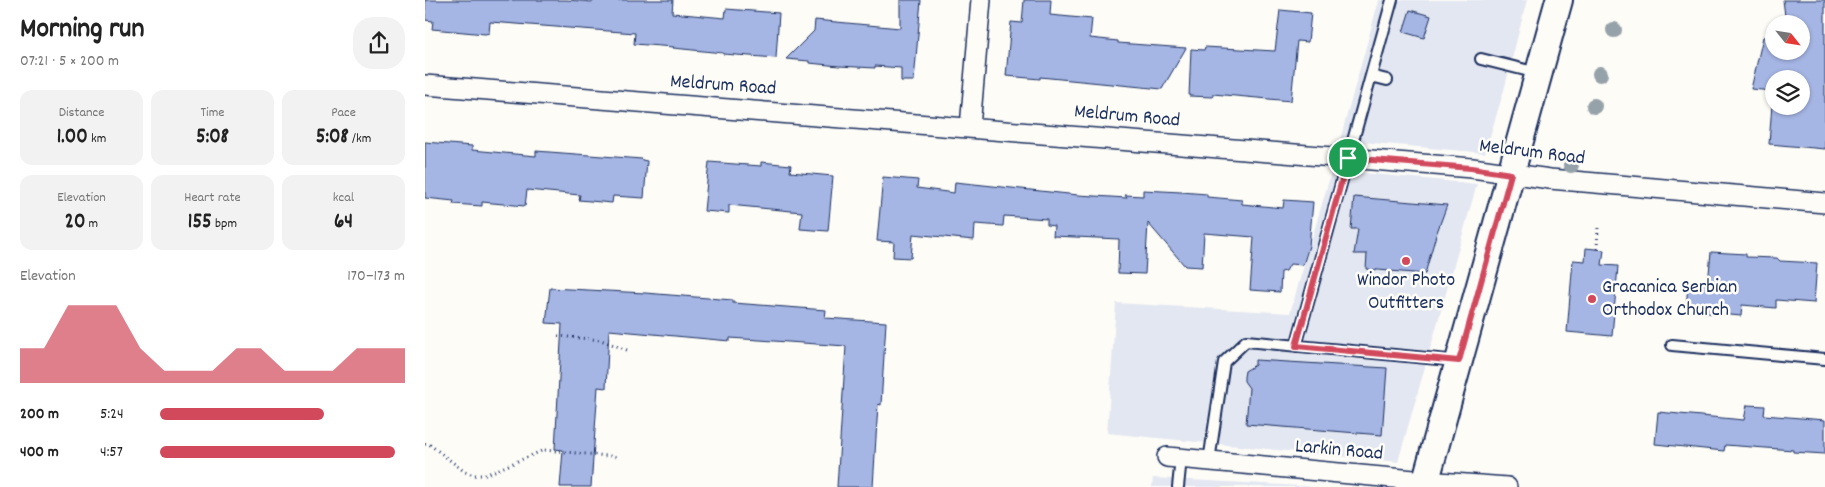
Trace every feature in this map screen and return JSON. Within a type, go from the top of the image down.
[{"type":"main road","points":[[1424,484],[1559,0]]},
{"type":"street","points":[[970,127],[981,0]]},
{"type":"street","name":"Meldrum Road","points":[[425,85],[1471,168],[1511,174],[1667,190],[1825,203]]},
{"type":"street","name":"Larkin Road","points":[[1174,458],[1424,484],[1507,487]]},
{"type":"lane","points":[[1296,346],[1392,0]]},
{"type":"lane","points":[[1481,59],[1539,73]]},
{"type":"lane","points":[[1371,76],[1387,80]]},
{"type":"lane","points":[[1209,461],[1224,362],[1246,341],[1459,361]]},
{"type":"lane","points":[[1672,345],[1825,359]]},
{"type":"lane","points":[[1174,458],[1178,487]]},
{"type":"path","points":[[1597,249],[1598,226]]},
{"type":"path","points":[[558,336],[601,340],[627,350]]},
{"type":"path","points":[[425,444],[429,444],[465,472],[474,476],[485,475],[544,450],[619,457]]},
{"type":"shaded area","points":[[1379,0],[1527,0],[1504,90],[1485,153],[1340,140]]},
{"type":"shaded area","points":[[1332,170],[1477,184],[1398,462],[1107,433],[1116,303],[1290,313]]},
{"type":"shaded area","points":[[1153,478],[1318,487],[1152,487]]},
{"type":"building","points":[[425,0],[567,0],[593,2],[593,0],[673,0],[672,13],[725,18],[726,9],[779,13],[776,58],[634,44],[635,33],[490,22],[489,33],[485,34],[432,29],[433,21],[425,20]]},
{"type":"building","points":[[900,0],[921,0],[914,81],[901,81],[901,68],[839,66],[786,59],[814,31],[815,20],[900,28]]},
{"type":"building","points":[[1024,0],[1051,0],[1050,15],[1092,19],[1090,38],[1118,41],[1118,43],[1186,48],[1162,89],[1040,77],[1040,79],[1006,76],[1011,22],[1022,23]]},
{"type":"building","points":[[1783,0],[1825,0],[1825,149],[1769,144],[1771,115],[1810,115],[1810,70],[1765,70],[1765,90],[1751,89],[1763,37],[1765,37],[1765,60],[1810,60],[1810,15],[1785,15]]},
{"type":"building","points":[[1280,10],[1311,13],[1308,42],[1297,41],[1291,101],[1213,94],[1213,97],[1189,96],[1191,49],[1204,50],[1205,47],[1275,51]]},
{"type":"building","points":[[1410,10],[1431,16],[1424,38],[1403,32]]},
{"type":"building","points":[[425,142],[472,146],[472,150],[536,156],[536,151],[642,159],[647,161],[644,198],[613,196],[612,203],[579,200],[580,195],[527,190],[525,206],[482,202],[482,206],[453,204],[454,201],[425,198]]},
{"type":"building","points":[[709,162],[761,166],[761,162],[791,165],[790,172],[833,176],[828,231],[800,229],[802,212],[729,205],[729,213],[704,211]]},
{"type":"building","points":[[883,177],[918,180],[917,188],[954,193],[955,182],[1078,195],[1127,198],[1125,195],[1143,196],[1143,190],[1207,194],[1207,197],[1242,200],[1242,204],[1283,208],[1284,200],[1313,202],[1309,246],[1303,265],[1290,264],[1286,271],[1281,272],[1280,292],[1250,290],[1254,237],[1204,233],[1202,267],[1185,266],[1148,223],[1145,274],[1118,273],[1119,239],[1053,236],[1054,226],[1047,225],[1047,219],[1004,216],[1003,226],[975,224],[974,240],[913,234],[911,258],[893,257],[894,242],[877,241]]},
{"type":"building","points":[[1354,197],[1447,205],[1425,274],[1366,269],[1367,254],[1354,254],[1358,229],[1351,229]]},
{"type":"building","name":"Gracanica Serbian Orthodox Church","points":[[1586,248],[1604,250],[1602,265],[1618,266],[1612,336],[1567,332],[1573,260],[1585,261]]},
{"type":"building","points":[[1711,252],[1746,254],[1746,257],[1777,258],[1780,261],[1817,263],[1814,303],[1776,300],[1776,308],[1742,305],[1741,316],[1686,311],[1688,282],[1708,284]]},
{"type":"building","points":[[550,288],[733,300],[733,303],[826,310],[825,318],[886,322],[881,405],[878,404],[873,487],[837,487],[846,346],[730,338],[730,341],[609,330],[606,388],[598,387],[591,487],[560,487],[563,450],[555,449],[562,324],[546,323]]},
{"type":"building","points":[[1255,360],[1387,368],[1382,435],[1246,424],[1249,388],[1244,381],[1244,377],[1245,371],[1255,365]]},
{"type":"building","points":[[1747,405],[1765,406],[1764,415],[1825,420],[1825,454],[1725,445],[1724,451],[1655,444],[1658,412],[1744,420]]},
{"type":"place","name":"Windor Photo Outfitters","points":[[1406,261]]},
{"type":"place","name":"Gracanica Serbian Orthodox Church","points":[[1592,299]]},
{"type":"route","points":[[1348,158],[1471,168],[1511,174],[1459,361],[1296,346],[1348,158]]}]
